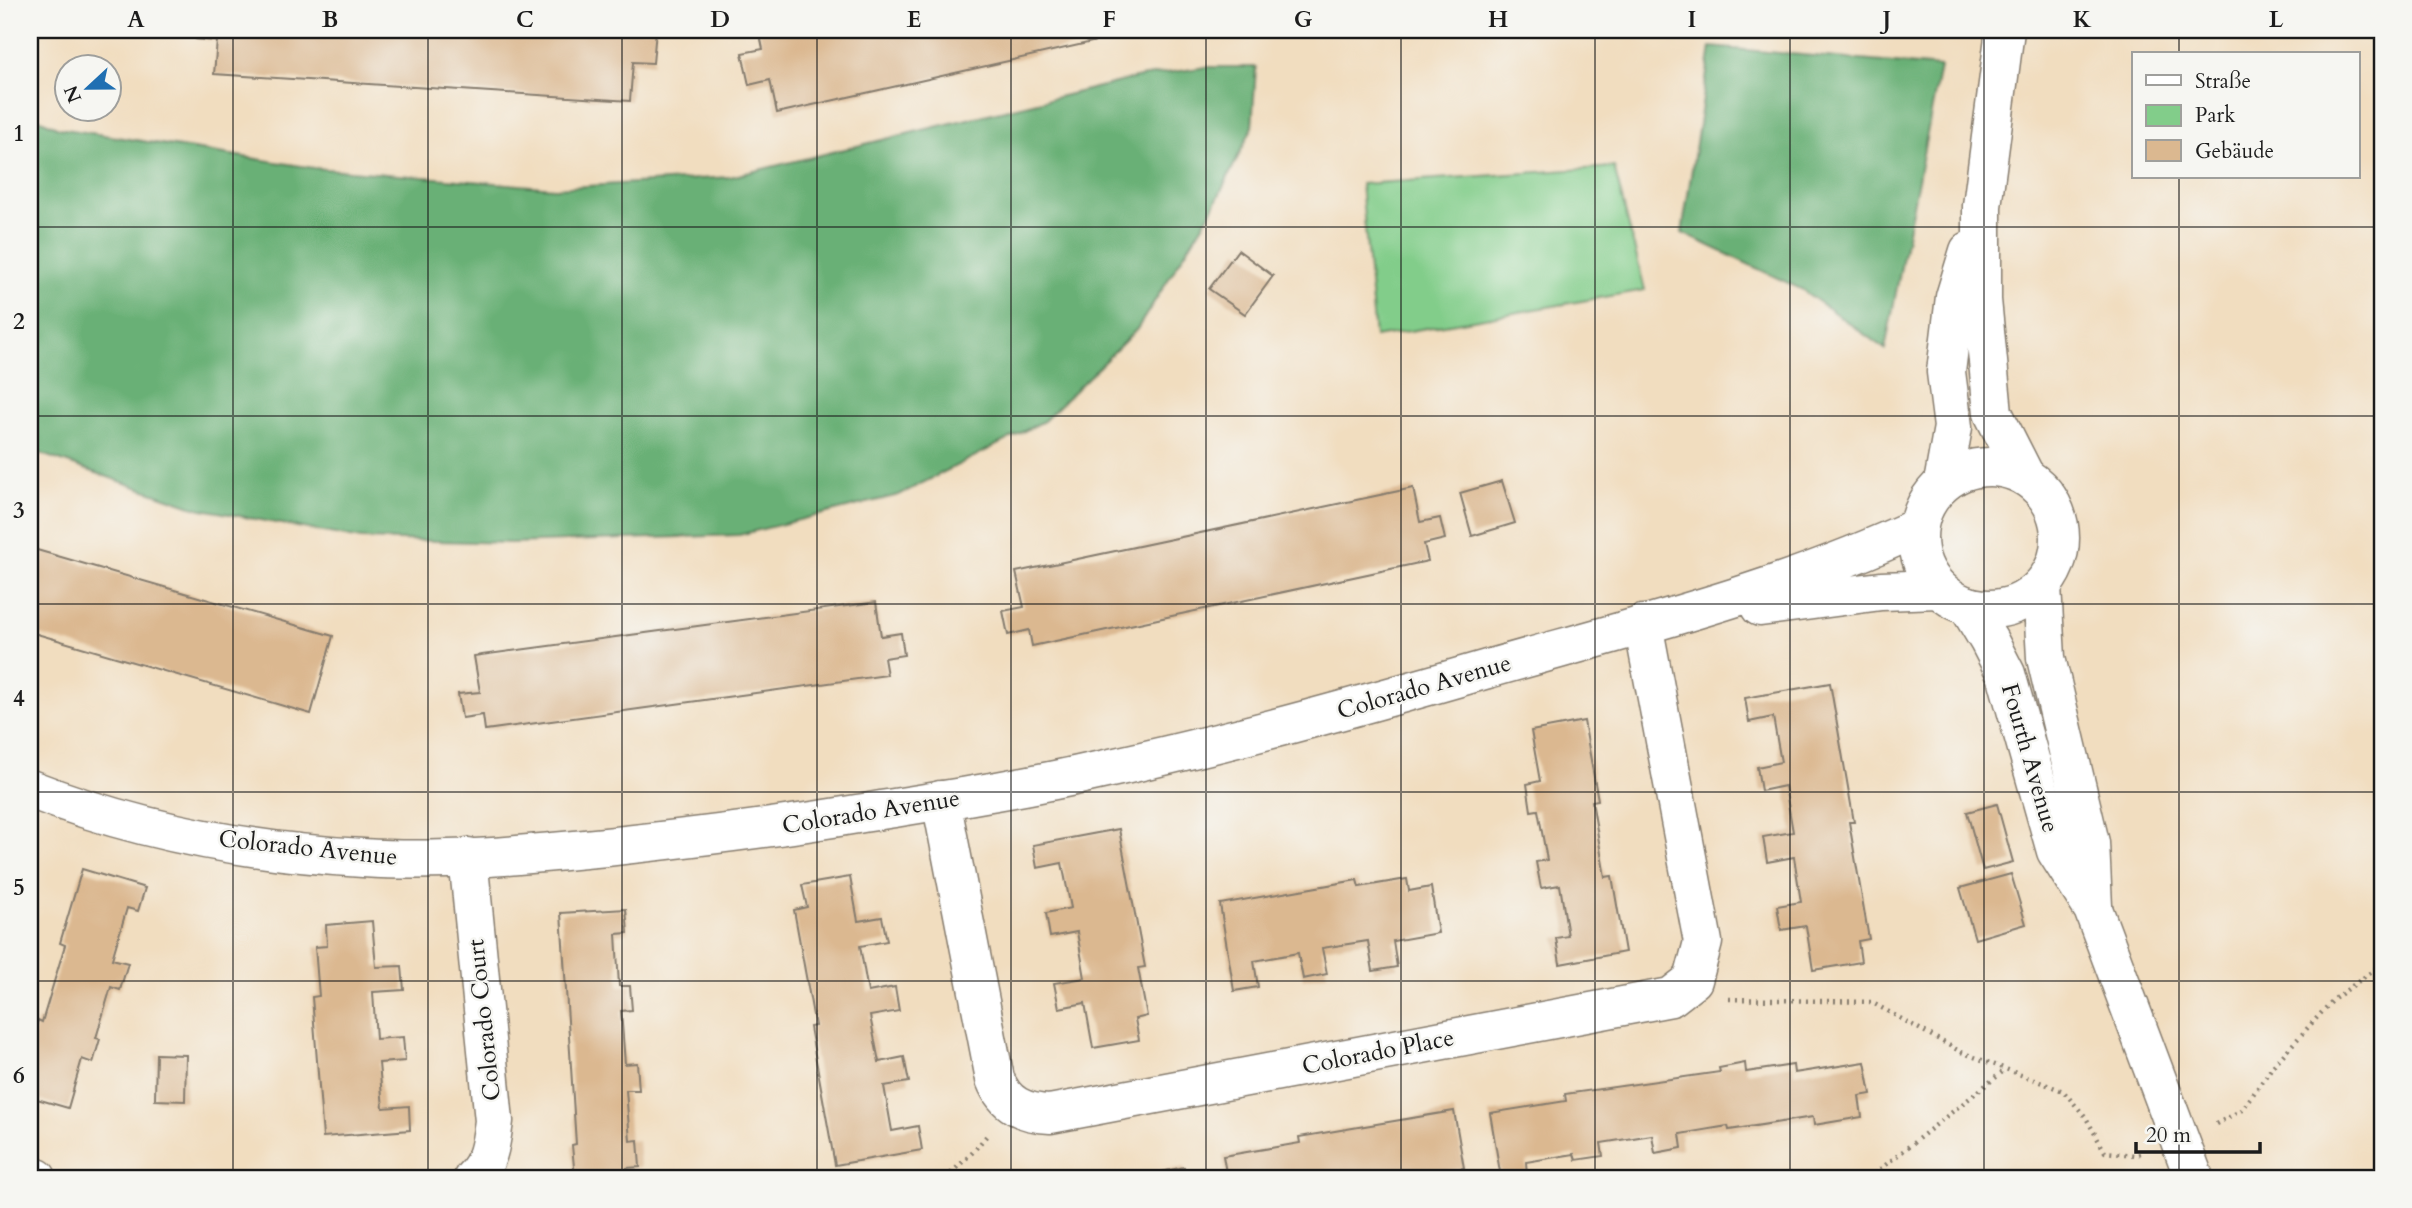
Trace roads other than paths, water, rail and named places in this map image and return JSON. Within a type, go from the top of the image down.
[{"type":"street","points":[[2005,30],[1982,206],[1982,300],[1993,412],[2025,477]]},
{"type":"street","points":[[1943,483],[1953,426],[1946,372],[1955,297],[1982,206]]},
{"type":"street","points":[[1983,466],[2005,468],[2025,477],[2039,487],[2049,500],[2058,522],[2059,545],[2054,567],[2042,586],[2007,607],[1988,609],[1954,597],[1925,571],[1918,550],[1918,527],[1926,503],[1943,483],[1961,472],[1983,466]]},
{"type":"street","name":"Colorado Avenue","points":[[31,792],[152,827],[313,854],[364,858],[532,854],[735,833],[941,800],[1097,771],[1250,735],[1699,610],[1829,566],[1918,527]]},
{"type":"street","name":"Fourth Avenue","points":[[2042,586],[2046,657],[2090,843],[2093,909]]},
{"type":"street","name":"Colorado Avenue","points":[[1699,610],[1768,607],[1904,589],[1954,597]]},
{"type":"street","name":"Fourth Avenue","points":[[1954,597],[2006,674],[2056,851],[2093,909],[2194,1178]]},
{"type":"street","name":"Colorado Place","points":[[941,800],[995,1079],[1000,1093],[1012,1104],[1031,1113],[1050,1114],[1671,997],[1693,980],[1703,942],[1643,624]]},
{"type":"street","name":"Colorado Court","points":[[468,857],[494,1121],[484,1168],[473,1178]]},
{"type":"street","points":[[30,1176],[37,1178]]}]
